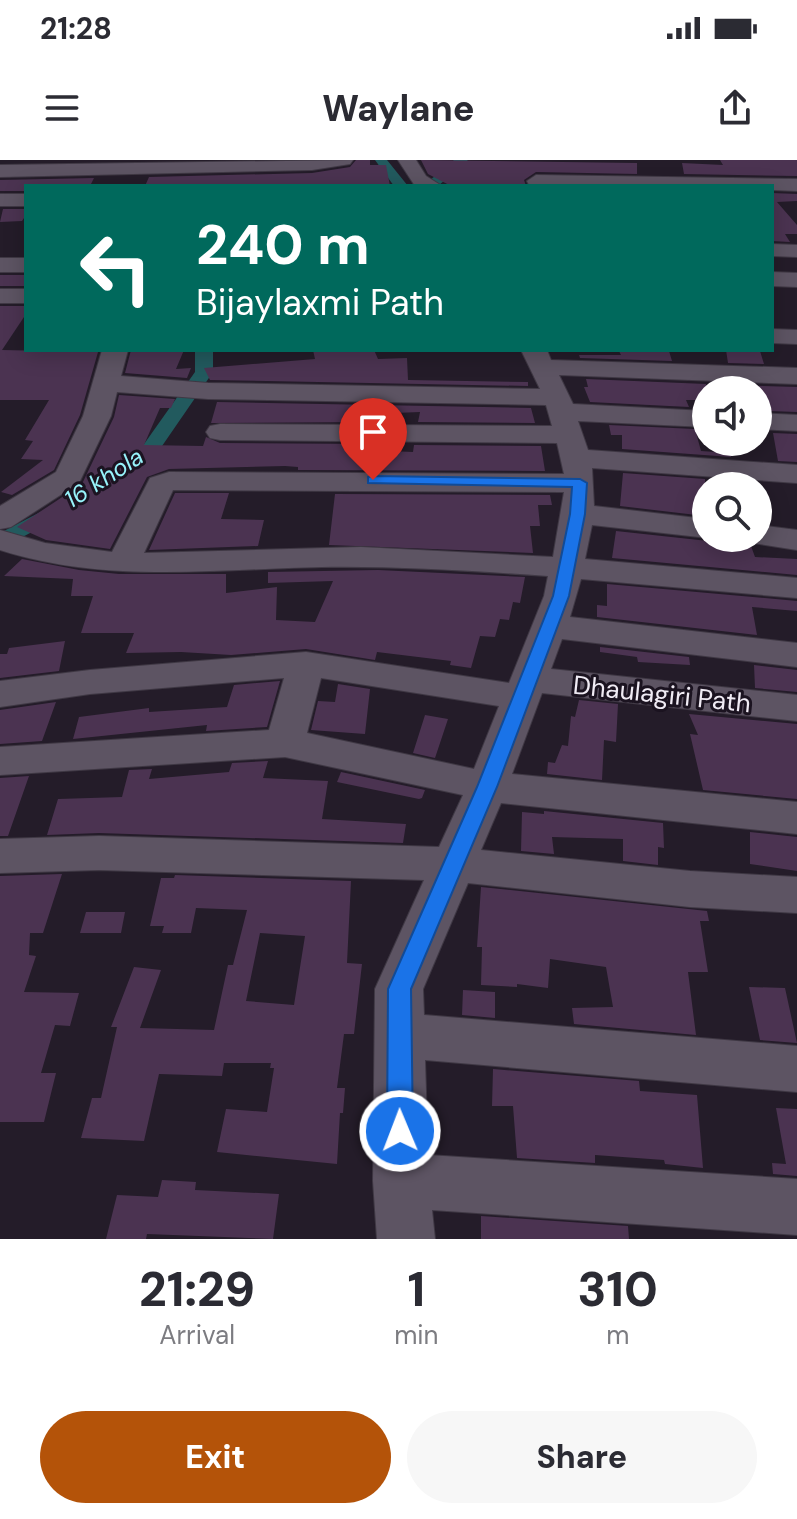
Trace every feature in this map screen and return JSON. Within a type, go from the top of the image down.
[{"type":"street","points":[[0,171],[109,172],[312,165],[344,160]]},
{"type":"street","points":[[407,160],[426,184]]},
{"type":"street","points":[[526,160],[536,184]]},
{"type":"street","points":[[774,185],[797,185]]},
{"type":"street","points":[[0,200],[24,200]]},
{"type":"street","points":[[774,250],[797,251]]},
{"type":"street","points":[[0,265],[24,265]]},
{"type":"street","points":[[774,279],[797,280]]},
{"type":"street","points":[[0,296],[24,296]]},
{"type":"street","points":[[774,300],[797,300]]},
{"type":"street","points":[[774,336],[797,337]]},
{"type":"street","points":[[0,520],[68,477],[97,416],[114,352]]},
{"type":"street","points":[[123,562],[161,484],[169,481],[563,427],[797,376]]},
{"type":"street","points":[[104,383],[196,389],[563,427],[797,474]]},
{"type":"street","points":[[220,432],[563,427],[692,420]]},
{"type":"street","points":[[772,422],[797,423]]},
{"type":"street","points":[[563,427],[692,519]]},
{"type":"street","points":[[406,1239],[401,1181],[399,989],[487,787],[561,596],[566,565],[563,427]]},
{"type":"street","points":[[772,537],[797,540]]},
{"type":"street","points":[[12,545],[75,559],[123,562],[360,557],[566,565],[797,588]]},
{"type":"street","points":[[549,626],[797,655]]},
{"type":"street","points":[[285,743],[306,664]]},
{"type":"street","name":"Dhaulagiri Path","points":[[0,694],[90,682],[306,664],[523,688],[797,708]]},
{"type":"street","points":[[0,761],[285,743],[428,771],[487,787],[797,818]]},
{"type":"street","points":[[0,856],[99,853],[451,864],[690,889],[797,895]]},
{"type":"street","points":[[399,1035],[797,1069]]},
{"type":"street","points":[[401,1181],[797,1207]]},
{"type":"building","points":[[356,160],[370,160],[370,165],[386,165],[390,184],[146,184],[149,177],[312,173],[350,167]]},
{"type":"building","points":[[421,160],[637,163],[637,174],[536,172],[524,180],[525,184],[447,184],[428,174]]},
{"type":"building","points":[[720,160],[797,160],[797,176],[684,174],[682,163],[723,165]]},
{"type":"building","points":[[94,178],[91,184],[24,184],[24,191],[0,191],[0,180]]},
{"type":"building","points":[[774,193],[797,194],[797,201],[777,202],[797,225],[797,234],[785,234],[790,242],[774,241]]},
{"type":"building","points":[[3,209],[24,209],[22,221],[0,222]]},
{"type":"building","points":[[0,275],[24,275],[24,286],[0,286]]},
{"type":"building","points":[[0,306],[24,306],[24,317],[2,350],[98,352],[80,415],[54,470],[12,495],[1,492],[43,460],[21,459],[33,441],[25,440],[49,400],[0,400]]},
{"type":"building","points":[[130,352],[183,352],[176,369],[191,368],[187,378],[125,373]]},
{"type":"building","points":[[313,352],[375,352],[378,359],[407,358],[408,380],[528,382],[528,386],[210,380],[204,368],[315,359]]},
{"type":"building","points":[[620,352],[669,352],[672,361],[580,358],[579,355],[621,355]]},
{"type":"building","points":[[726,352],[760,352],[764,364],[728,363]]},
{"type":"building","points":[[586,379],[692,383],[692,400],[686,400],[689,407],[590,402],[584,387],[588,387]]},
{"type":"building","points":[[772,386],[797,387],[797,412],[772,411]]},
{"type":"building","points":[[119,395],[175,399],[171,408],[160,408],[144,445],[203,446],[206,437],[220,443],[368,444],[367,450],[413,452],[414,445],[541,446],[545,471],[298,470],[298,467],[285,466],[169,469],[147,477],[110,549],[46,540],[17,527],[82,484],[114,417]]},
{"type":"building","points":[[217,402],[531,408],[535,423],[418,422],[420,412],[370,414],[369,422],[211,423]]},
{"type":"building","points":[[609,425],[692,429],[692,454],[622,449],[622,435],[611,435]]},
{"type":"building","points":[[773,433],[797,434],[797,462],[778,461]]},
{"type":"building","points":[[623,473],[692,478],[692,514],[620,506]]},
{"type":"building","points":[[175,493],[229,493],[221,519],[264,520],[258,546],[149,550]]},
{"type":"building","points":[[335,494],[550,495],[552,505],[538,505],[540,526],[530,526],[533,553],[329,545]]},
{"type":"building","points":[[616,531],[692,539],[692,552],[753,552],[755,557],[797,559],[797,575],[612,558]]},
{"type":"building","points":[[22,559],[119,574],[226,574],[226,593],[277,587],[276,620],[315,622],[333,581],[268,583],[268,572],[378,570],[525,577],[520,603],[513,602],[509,620],[500,619],[495,637],[480,636],[471,668],[450,665],[451,661],[377,652],[375,660],[306,649],[231,655],[126,653],[134,633],[81,633],[93,596],[71,596],[73,579],[4,576]]},
{"type":"building","points":[[607,584],[797,601],[797,611],[752,607],[757,635],[597,617],[597,605],[607,606]]},
{"type":"building","points":[[65,641],[59,671],[0,678],[0,654],[7,654],[9,648]]},
{"type":"building","points":[[600,647],[689,657],[690,665],[638,662],[637,657],[600,652]]},
{"type":"building","points":[[754,665],[797,670],[797,692],[755,688]]},
{"type":"building","points":[[280,681],[267,727],[206,731],[207,725],[73,739],[79,717],[149,708],[149,712],[227,707],[234,685]]},
{"type":"building","points":[[338,684],[370,689],[365,734],[311,730],[318,701],[335,702]]},
{"type":"building","points":[[579,700],[618,704],[616,742],[604,740],[602,780],[547,774],[548,762],[555,763],[562,745],[568,746],[571,716],[575,717]]},
{"type":"building","points":[[56,702],[42,741],[0,744],[0,710]]},
{"type":"building","points":[[689,714],[797,724],[797,799],[703,790],[690,734],[698,735]]},
{"type":"building","points":[[425,715],[448,719],[435,758],[413,753]]},
{"type":"building","points":[[268,761],[263,778],[328,781],[322,819],[406,824],[403,843],[99,833],[47,835],[58,799],[122,797],[129,770],[152,769],[149,779],[229,772],[232,763]]},
{"type":"building","points":[[341,772],[425,790],[419,799],[337,782]]},
{"type":"building","points":[[29,776],[8,836],[0,836],[0,778]]},
{"type":"building","points":[[544,811],[663,823],[664,848],[658,847],[658,865],[623,861],[623,839],[552,837],[554,854],[521,851],[522,812],[544,814]]},
{"type":"building","points":[[750,832],[797,837],[797,871],[750,864]]},
{"type":"building","points":[[62,874],[43,933],[30,933],[29,955],[36,956],[24,992],[79,993],[70,1026],[55,1025],[41,1073],[56,1073],[44,1122],[0,1122],[0,876]]},
{"type":"building","points":[[175,875],[351,881],[347,963],[362,964],[354,1034],[344,1034],[337,1088],[345,1088],[337,1164],[217,1152],[226,1109],[267,1112],[274,1068],[270,1068],[271,1063],[224,1063],[222,1076],[159,1074],[144,1141],[81,1138],[92,1098],[101,1098],[117,1027],[111,1027],[134,967],[161,970],[140,1028],[214,1030],[228,965],[233,965],[247,910],[196,908],[191,933],[162,933],[164,926],[150,926],[161,878],[174,878]],"holes":[[[260,933],[305,936],[294,1005],[246,1001]]]},
{"type":"building","points":[[481,887],[707,911],[709,921],[700,921],[708,972],[688,972],[696,1035],[574,1024],[572,1008],[613,1007],[606,967],[550,959],[548,988],[517,984],[517,987],[481,985],[482,947],[477,947]]},
{"type":"building","points":[[86,912],[125,912],[121,933],[80,933]]},
{"type":"building","points":[[749,987],[785,988],[797,1043],[760,1040]]},
{"type":"building","points":[[463,990],[495,992],[495,1018],[462,1015]]},
{"type":"building","points":[[493,1069],[639,1081],[640,1091],[697,1095],[703,1168],[665,1164],[664,1160],[595,1155],[595,1163],[517,1158],[513,1106],[492,1106]]},
{"type":"building","points":[[776,1108],[797,1109],[797,1176],[773,1174],[772,1163],[786,1164]]},
{"type":"building","points":[[162,1180],[196,1182],[195,1190],[279,1194],[273,1239],[147,1234],[146,1239],[106,1239],[117,1195],[158,1197]]},
{"type":"building","points":[[481,1216],[628,1226],[629,1239],[481,1239]]},
{"type":"waterway","points":[[381,160],[399,184]]},
{"type":"waterway","name":"16 khola","points":[[432,184],[462,160]]},
{"type":"waterway","name":"16 khola","points":[[127,468],[144,458],[204,372],[204,352]]},
{"type":"waterway","name":"16 khola","points":[[0,542],[52,512]]},
{"type":"route","points":[[373,480],[580,483],[578,514],[561,596],[487,787],[399,989],[400,1131]]}]
